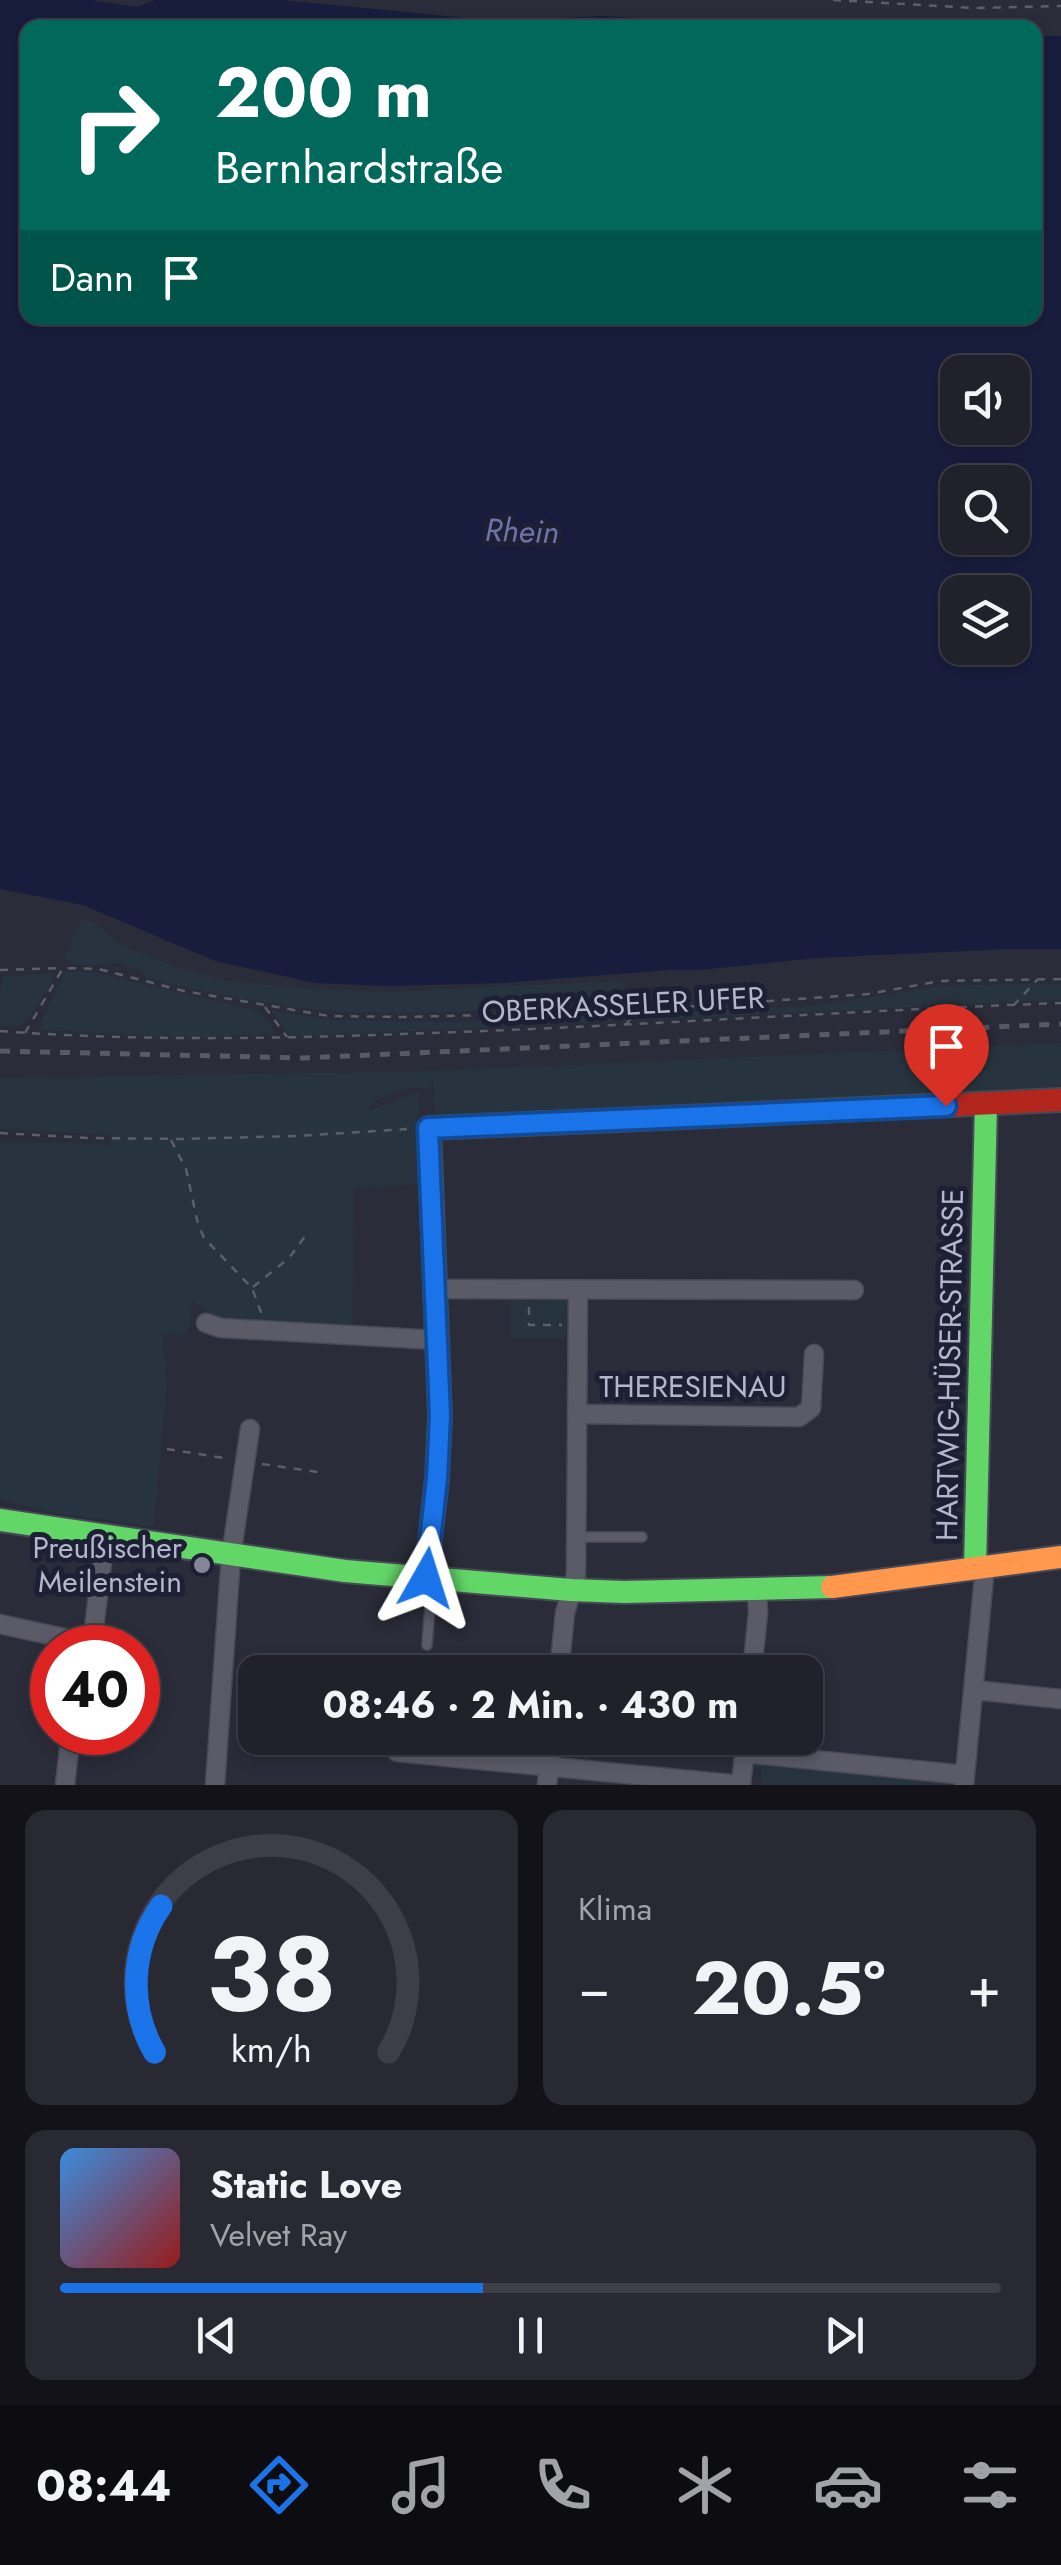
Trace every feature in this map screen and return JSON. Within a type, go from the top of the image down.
[{"type":"street","points":[[429,1578],[440,1416],[428,1128],[1061,1100]]},
{"type":"street","name":"HARTWIG-HÜSER-STRASSE","points":[[980,1567],[986,1104]]},
{"type":"street","points":[[436,1289],[854,1290]]},
{"type":"street","name":"THERESIENAU","points":[[561,1655],[565,1612],[576,1575],[578,1291]]},
{"type":"street","points":[[206,1323],[221,1328],[438,1340]]},
{"type":"street","name":"THERESIENAU","points":[[578,1414],[799,1417],[811,1408],[814,1354]]},
{"type":"street","points":[[215,1785],[231,1556],[250,1429]]},
{"type":"street","points":[[0,1520],[344,1571],[624,1592],[826,1588],[1061,1557]]},
{"type":"street","points":[[94,1625],[105,1538]]},
{"type":"street","points":[[808,1755],[965,1780],[980,1567]]},
{"type":"street","points":[[754,1655],[757,1591]]},
{"type":"street","points":[[0,1624],[30,1632]]},
{"type":"street","points":[[974,1690],[1061,1699]]},
{"type":"street","points":[[64,1785],[68,1755]]},
{"type":"street","points":[[432,1755],[741,1785],[744,1755]]},
{"type":"street","points":[[547,1785],[550,1755]]},
{"type":"lane","points":[[577,1536],[642,1536]]},
{"type":"lane","points":[[427,1644],[429,1578]]},
{"type":"path","points":[[833,0],[974,8],[1061,6]]},
{"type":"path","points":[[0,1032],[25,1033],[63,968]]},
{"type":"path","points":[[0,970],[99,969],[264,1006],[329,1016],[403,1017],[638,1010],[868,994],[940,981],[1061,979]]},
{"type":"path","points":[[1013,1006],[1040,978]]},
{"type":"path","name":"OBERKASSELER UFER","points":[[25,1033],[186,1040],[288,1038],[1061,1003]]},
{"type":"path","points":[[264,1006],[288,1038]]},
{"type":"path","points":[[626,1024],[638,1010]]},
{"type":"path","points":[[0,1132],[171,1139],[428,1128]]},
{"type":"path","points":[[171,1139],[186,1169],[204,1238],[252,1288],[267,1330]]},
{"type":"path","points":[[252,1288],[289,1258],[306,1235]]},
{"type":"path","points":[[529,1290],[529,1325],[578,1326]]},
{"type":"shaded area","points":[[81,919],[96,924],[117,942],[175,967],[229,981],[386,992],[622,981],[629,999],[431,1012],[351,1012],[271,1004],[146,978],[144,973],[124,965],[72,962],[65,958]]},
{"type":"shaded area","points":[[88,971],[258,1011],[275,1034],[182,1038],[40,1030],[65,972]]},
{"type":"shaded area","points":[[56,973],[31,1017],[19,1026],[0,1025],[3,976]]},
{"type":"shaded area","points":[[1061,984],[1061,1000],[291,1037],[271,1010],[332,1020],[447,1022],[812,1006],[942,986]]},
{"type":"shaded area","points":[[1061,1043],[1061,1089],[436,1118],[433,1074],[429,1087],[394,1092],[365,1112],[420,1091],[421,1184],[354,1188],[352,1328],[222,1322],[193,1301],[187,1335],[162,1334],[167,1382],[154,1527],[49,1512],[0,1499],[0,1142],[95,1143],[111,1147],[112,1135],[0,1129],[0,1078],[433,1071]]},
{"type":"shaded area","points":[[562,1297],[570,1303],[572,1338],[510,1338],[510,1298]]},
{"type":"shaded area","points":[[752,1762],[954,1780],[957,1785],[760,1785],[762,1769],[750,1767]]},
{"type":"water","name":"Rhein","points":[[0,0],[90,0],[137,7],[155,0],[282,0],[488,20],[20,20],[20,325],[1042,325],[1042,36],[1061,36],[1061,949],[817,958],[503,983],[388,986],[315,983],[215,961],[83,905],[0,889]]},
{"type":"water","points":[[602,16],[676,20],[519,20]]},
{"type":"railway","points":[[0,1051],[303,1058],[1061,1024]]},
{"type":"traffic: fast","points":[[975,1568],[986,1104]]},
{"type":"traffic: fast","points":[[426,1578],[440,1416],[429,1128],[641,1119]]},
{"type":"traffic: fast","points":[[0,1520],[345,1571],[571,1590],[832,1587]]},
{"type":"traffic: slow","points":[[832,1587],[1061,1557]]},
{"type":"traffic: jam","points":[[641,1119],[1061,1100]]},
{"type":"place","name":"Preußischer Meilenstein","points":[[202,1565]]},
{"type":"route","points":[[426,1578],[440,1416],[428,1128],[946,1106]]}]
